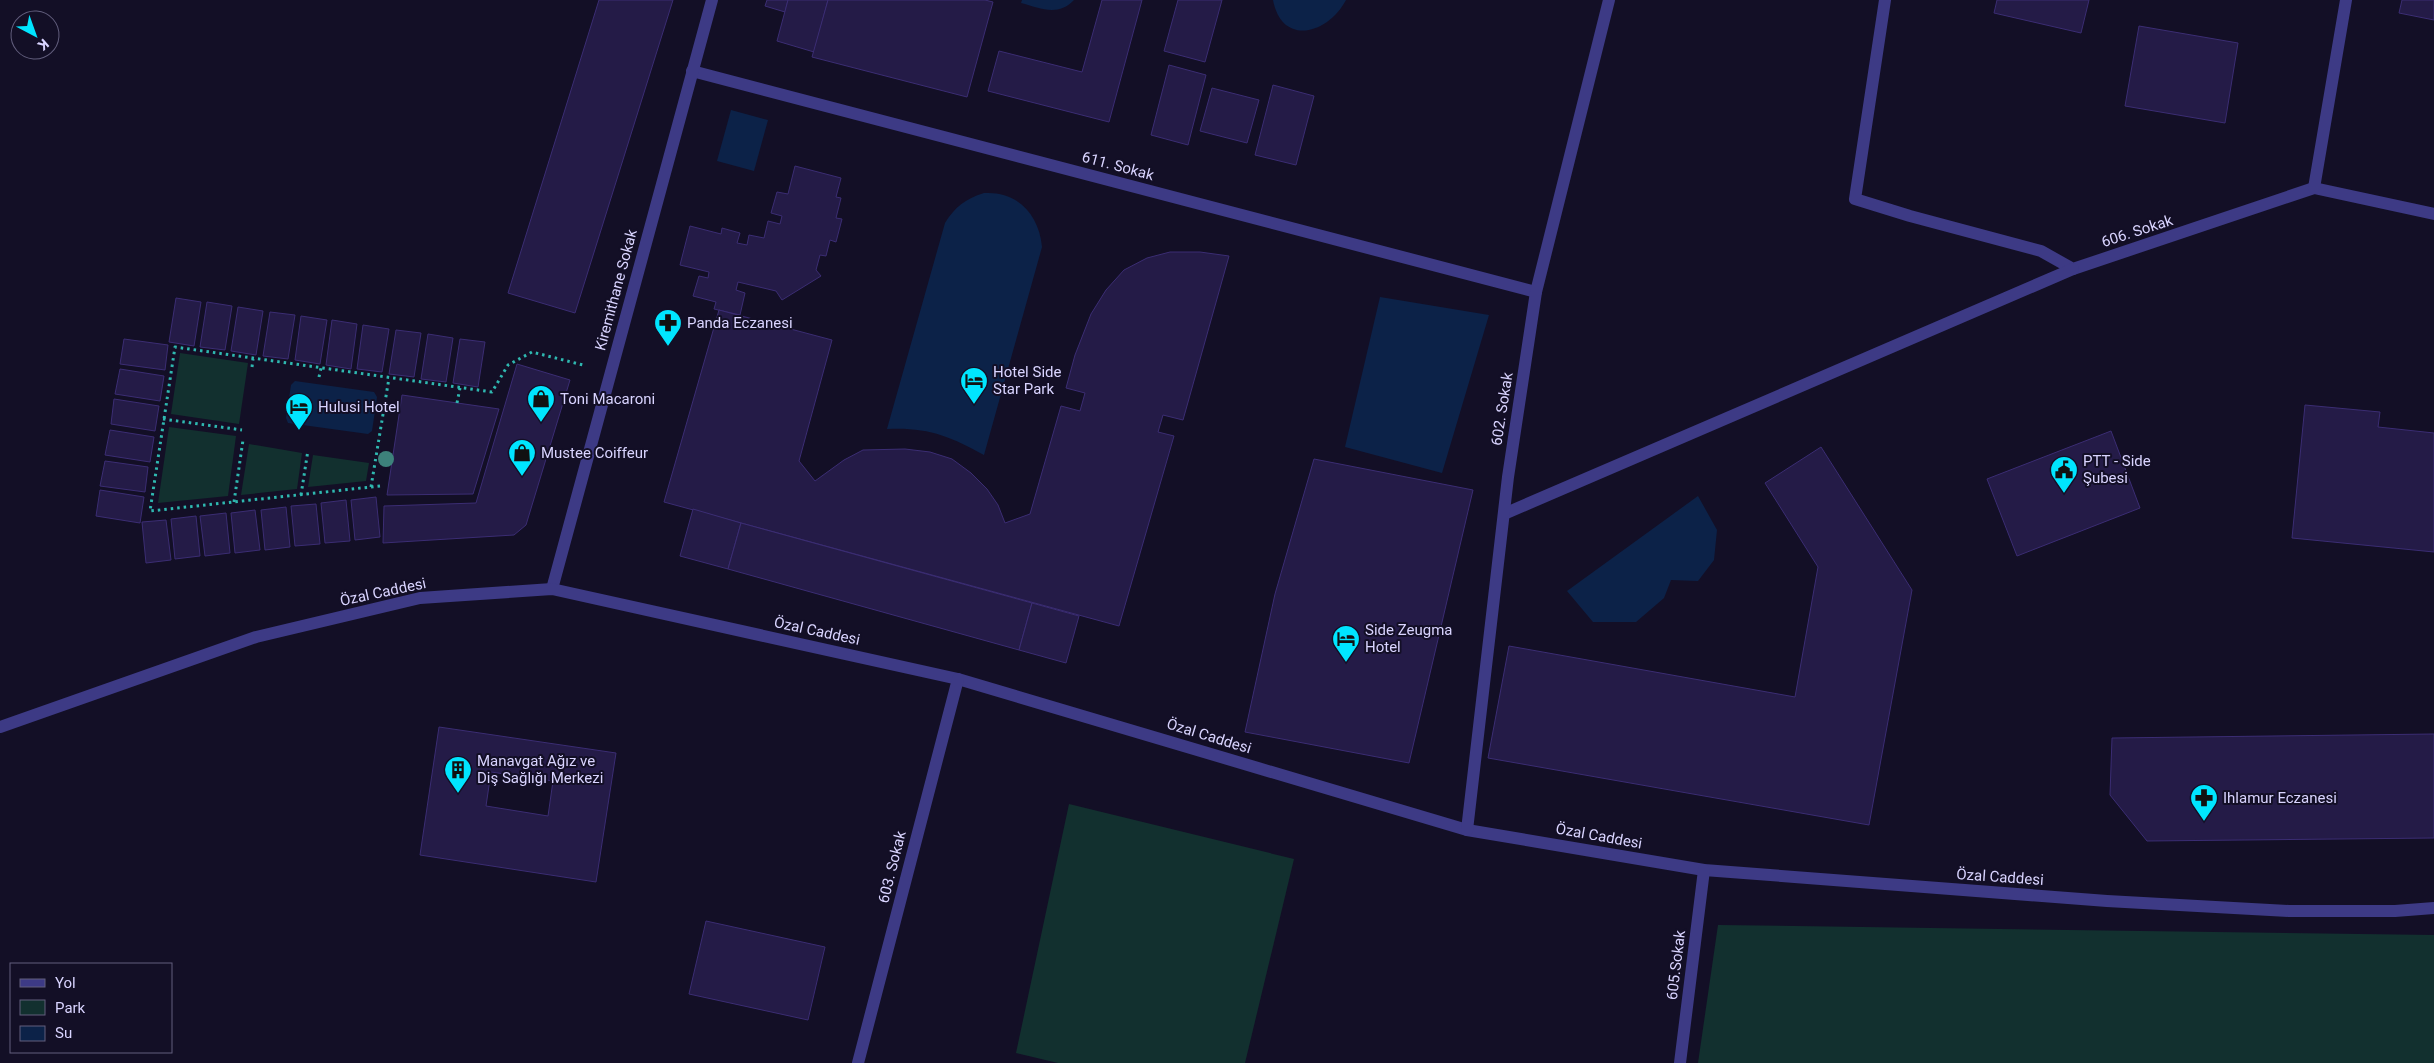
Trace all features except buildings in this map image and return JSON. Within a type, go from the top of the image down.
[{"type":"street","name":"Kiremithane Sokak","points":[[552,589],[712,0]]},
{"type":"street","name":"602. Sokak","points":[[1467,830],[1504,514],[1536,292],[1609,0]]},
{"type":"street","points":[[1885,0],[1855,199],[1910,216],[2041,251],[2074,269]]},
{"type":"street","points":[[2346,0],[2314,188],[2434,214]]},
{"type":"street","name":"611. Sokak","points":[[692,71],[1536,292]]},
{"type":"street","name":"606. Sokak","points":[[1504,514],[2074,269],[2314,188]]},
{"type":"street","name":"Özal Caddesi","points":[[0,727],[256,637],[420,598],[552,589],[958,679],[1467,830],[1704,870],[2107,901],[2289,911],[2395,911],[2434,908]]},
{"type":"street","name":"603. Sokak","points":[[858,1063],[958,679]]},
{"type":"street","name":"605.Sokak","points":[[1680,1063],[1704,870]]},
{"type":"path","points":[[380,486],[150,511],[174,347],[492,392],[508,365],[532,352],[611,372]]},
{"type":"path","points":[[252,367],[253,359]]},
{"type":"path","points":[[319,377],[321,368]]},
{"type":"path","points":[[371,487],[389,378]]},
{"type":"path","points":[[458,403],[460,388]]},
{"type":"path","points":[[164,420],[242,430]]},
{"type":"path","points":[[234,502],[243,440]]},
{"type":"path","points":[[301,495],[308,450]]},
{"type":"green space","points":[[180,353],[248,363],[239,424],[171,414]]},
{"type":"green space","points":[[169,427],[236,436],[228,496],[158,503]]},
{"type":"green space","points":[[249,444],[302,453],[297,489],[241,495]]},
{"type":"green space","points":[[313,455],[369,463],[366,481],[308,487]]},
{"type":"green space","points":[[1069,804],[1294,859],[1245,1063],[1058,1063],[1016,1053]]},
{"type":"green space","points":[[1718,925],[2434,935],[2434,1063],[1698,1063]]},
{"type":"water","points":[[1022,0],[1074,0],[1062,8],[1049,10],[1021,3]]},
{"type":"water","points":[[1273,0],[1346,0],[1338,12],[1328,21],[1306,30],[1295,30],[1286,25],[1278,15]]},
{"type":"water","points":[[731,110],[768,120],[754,171],[717,161]]},
{"type":"water","points":[[984,193],[996,193],[1007,196],[1024,207],[1036,224],[1042,247],[984,455],[938,434],[926,431],[887,429],[945,223],[961,204]]},
{"type":"water","points":[[1380,297],[1489,315],[1442,473],[1345,447]]},
{"type":"water","points":[[295,381],[374,392],[377,397],[372,431],[368,434],[288,423],[286,418],[291,385]]},
{"type":"water","points":[[1698,496],[1717,530],[1714,560],[1698,581],[1671,580],[1664,598],[1636,622],[1593,622],[1567,591]]},
{"type":"place","name":"Panda Eczanesi","points":[[668,347]]},
{"type":"place","name":"Hotel Side Star Park","points":[[974,405]]},
{"type":"place","name":"Toni Macaroni","points":[[541,423]]},
{"type":"place","name":"Hulusi Hotel","points":[[299,431]]},
{"type":"place","name":"Mustee Coiffeur","points":[[522,477]]},
{"type":"place","name":"PTT - Side Şubesi","points":[[2064,494]]},
{"type":"place","name":"Side Zeugma Hotel","points":[[1346,663]]},
{"type":"place","name":"Manavgat Ağız ve Diş Sağlığı Merkezi","points":[[458,794]]},
{"type":"place","name":"Ihlamur Eczanesi","points":[[2204,822]]}]
